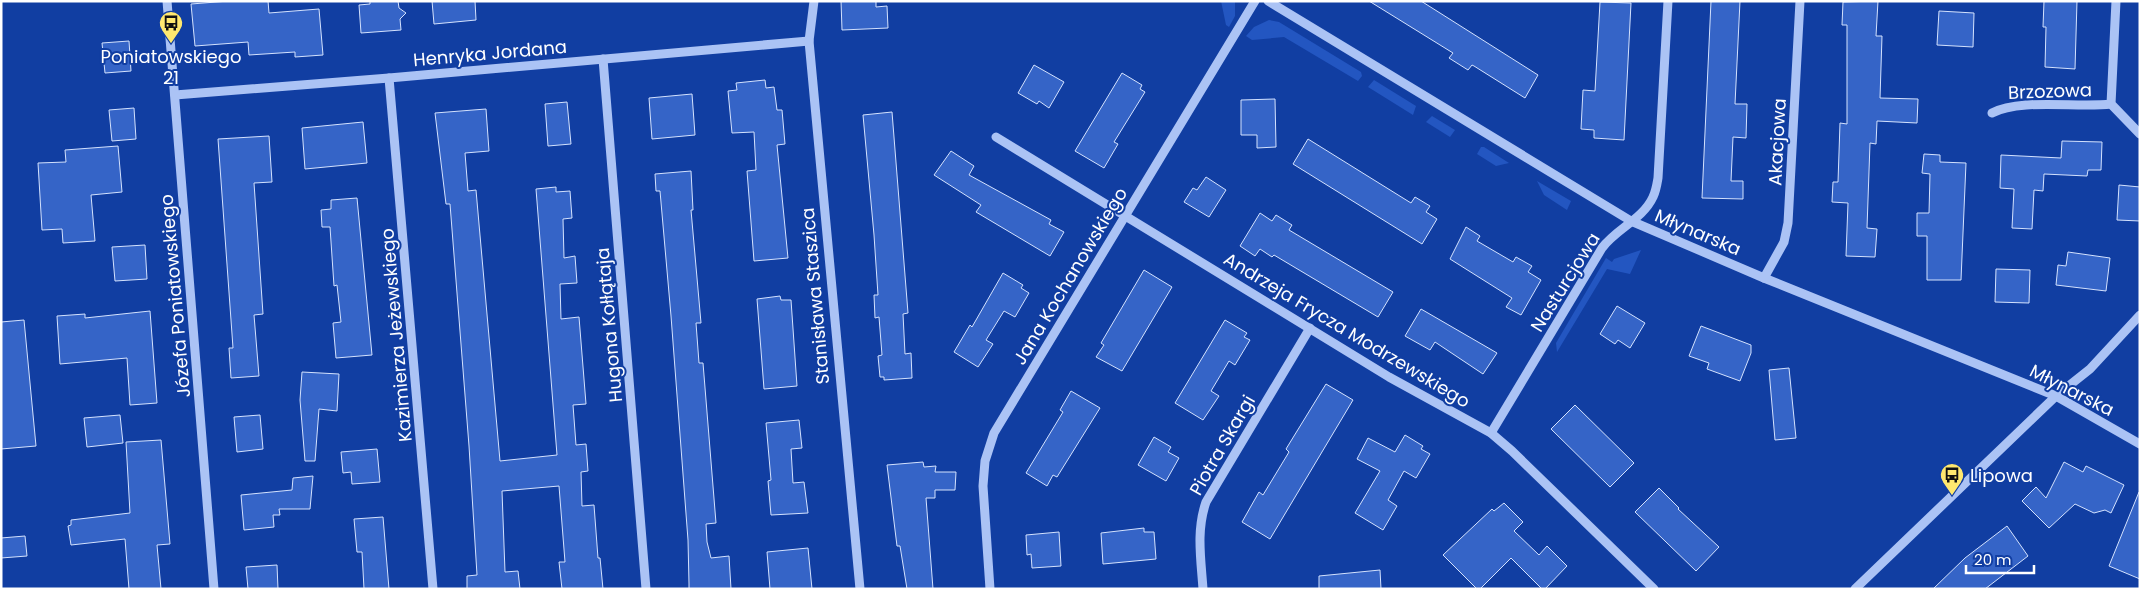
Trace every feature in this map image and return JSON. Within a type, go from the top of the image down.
[{"type":"street","name":"Józefa Poniatowskiego","points":[[167,1],[214,589]]},
{"type":"street","name":"Stanisława Staszica","points":[[814,1],[809,41],[860,589]]},
{"type":"street","name":"Jana Kochanowskiego","points":[[990,589],[983,486],[985,461],[994,433],[1255,1]]},
{"type":"street","name":"Młynarska","points":[[1268,1],[1631,221],[1764,278],[2056,396],[2140,444]]},
{"type":"street","name":"Nasturcjowa","points":[[1491,434],[1608,239],[1642,213],[1653,198],[1658,178],[1668,1]]},
{"type":"street","name":"Akacjowa","points":[[1764,278],[1784,242],[1788,223],[1800,1]]},
{"type":"street","name":"Brzozowa","points":[[2116,1],[2111,104],[2140,134]]},
{"type":"street","name":"Henryka Jordana","points":[[175,94],[390,78],[809,41]]},
{"type":"street","name":"Hugona Kołłątaja","points":[[603,59],[646,589]]},
{"type":"street","name":"Kazimierza Jeżewskiego","points":[[390,78],[433,589]]},
{"type":"street","name":"Brzozowa","points":[[1992,114],[2003,108],[2019,105],[2078,107],[2111,104]]},
{"type":"street","name":"Andrzeja Frycza Modrzewskiego","points":[[996,136],[1389,377],[1491,434],[1512,451],[1654,589]]},
{"type":"street","points":[[1855,589],[2056,396],[2090,369],[2140,315]]},
{"type":"street","name":"Piotra Skargi","points":[[1203,589],[1199,535],[1200,518],[1206,502],[1310,328]]},
{"type":"shaded area","points":[[1221,1],[1235,1],[1235,16],[1229,27],[1226,25]]},
{"type":"shaded area","points":[[1269,20],[1279,22],[1361,72],[1362,76],[1358,81],[1284,37],[1252,40],[1246,36],[1254,27]]},
{"type":"shaded area","points":[[1374,80],[1416,106],[1413,115],[1368,87]]},
{"type":"shaded area","points":[[1432,116],[1455,130],[1450,137],[1426,122]]},
{"type":"shaded area","points":[[1481,147],[1509,163],[1496,166],[1477,154]]},
{"type":"shaded area","points":[[1537,181],[1571,201],[1567,210],[1544,195]]},
{"type":"shaded area","points":[[1641,250],[1630,274],[1607,269],[1557,352],[1556,343],[1606,258],[1612,262],[1614,259]]},
{"type":"building","points":[[229,1],[268,1],[269,13],[319,9],[323,55],[295,57],[295,52],[249,55],[248,42],[195,46],[191,4]]},
{"type":"building","points":[[370,1],[398,1],[399,8],[406,13],[400,19],[401,30],[361,33],[359,5],[370,4]]},
{"type":"building","points":[[432,1],[475,1],[476,20],[434,24]]},
{"type":"building","points":[[841,1],[876,1],[876,7],[887,6],[888,28],[842,30]]},
{"type":"building","points":[[1369,1],[1421,1],[1538,75],[1525,98],[1472,65],[1468,70],[1449,58],[1453,53]]},
{"type":"building","points":[[1711,1],[1740,1],[1735,104],[1747,104],[1746,138],[1733,137],[1731,181],[1743,181],[1743,199],[1702,198]]},
{"type":"building","points":[[1878,1],[1876,36],[1882,36],[1880,98],[1918,99],[1917,123],[1877,121],[1876,144],[1870,143],[1867,228],[1877,229],[1875,257],[1846,256],[1848,203],[1832,202],[1833,182],[1838,182],[1840,123],[1847,124],[1847,25],[1842,25],[1843,2]]},
{"type":"building","points":[[2044,1],[2077,1],[2075,69],[2045,67],[2046,27],[2043,27]]},
{"type":"building","points":[[1600,2],[1631,3],[1624,140],[1594,138],[1594,130],[1581,129],[1583,90],[1595,91]]},
{"type":"building","points":[[1939,11],[1974,13],[1973,47],[1937,45]]},
{"type":"building","points":[[129,41],[131,71],[105,73],[102,43]]},
{"type":"building","points":[[1034,65],[1064,82],[1049,108],[1039,101],[1037,104],[1018,93]]},
{"type":"building","points":[[1122,73],[1142,85],[1140,89],[1145,92],[1114,142],[1118,144],[1104,168],[1075,151]]},
{"type":"building","points":[[765,80],[766,88],[774,87],[777,110],[782,110],[785,144],[777,145],[788,258],[754,261],[747,171],[756,170],[754,132],[732,133],[728,91],[737,90],[736,83]]},
{"type":"building","points":[[692,94],[695,135],[652,139],[649,98]]},
{"type":"building","points":[[1275,99],[1276,147],[1257,148],[1257,135],[1241,135],[1241,100]]},
{"type":"building","points":[[567,102],[571,144],[548,146],[545,104]]},
{"type":"building","points":[[134,108],[136,139],[112,141],[109,110]]},
{"type":"building","points":[[486,109],[489,151],[465,153],[468,191],[476,190],[500,461],[557,455],[536,189],[556,187],[556,192],[570,191],[572,218],[563,219],[564,258],[575,256],[577,283],[560,284],[561,319],[579,317],[586,404],[573,405],[576,445],[586,444],[588,471],[581,472],[582,506],[594,505],[598,558],[600,558],[603,589],[562,589],[559,562],[565,562],[559,486],[502,491],[505,572],[518,571],[520,589],[467,589],[467,576],[477,575],[469,446],[450,204],[446,204],[435,113]]},
{"type":"building","points":[[892,112],[908,313],[903,314],[905,354],[911,353],[912,378],[884,380],[884,377],[880,377],[878,356],[882,355],[879,317],[875,318],[874,295],[878,295],[863,115]]},
{"type":"building","points":[[363,122],[367,163],[305,169],[302,128]]},
{"type":"building","points":[[269,136],[272,182],[254,183],[263,314],[254,315],[259,376],[231,378],[229,348],[233,348],[218,139]]},
{"type":"building","points":[[1308,139],[1411,203],[1415,197],[1430,206],[1426,212],[1437,219],[1422,244],[1293,164]]},
{"type":"building","points":[[2062,141],[2102,142],[2101,170],[2088,170],[2087,176],[2044,174],[2043,191],[2034,190],[2032,229],[2012,228],[2014,189],[2000,188],[2001,155],[2061,158]]},
{"type":"building","points":[[118,146],[122,192],[91,195],[95,241],[63,243],[62,229],[42,230],[38,163],[66,162],[65,150]]},
{"type":"building","points":[[951,151],[974,166],[969,175],[1051,220],[1049,224],[1064,232],[1050,256],[976,212],[981,205],[934,175]]},
{"type":"building","points":[[1924,154],[1940,155],[1940,162],[1966,163],[1961,280],[1927,280],[1927,236],[1917,236],[1917,213],[1929,213],[1930,174],[1922,173]]},
{"type":"building","points":[[691,171],[693,210],[691,210],[701,323],[696,323],[699,363],[703,363],[716,523],[706,524],[707,542],[711,558],[729,556],[731,589],[689,589],[688,540],[671,316],[660,191],[656,191],[655,174]]},
{"type":"building","points":[[1206,177],[1226,190],[1209,217],[1184,202],[1193,188],[1197,190]]},
{"type":"building","points":[[2119,185],[2140,187],[2140,221],[2117,220]]},
{"type":"building","points":[[357,198],[372,355],[336,358],[333,323],[341,322],[337,285],[334,286],[330,227],[322,227],[321,210],[331,209],[331,200]]},
{"type":"building","points":[[1260,213],[1272,221],[1276,215],[1292,225],[1289,230],[1393,292],[1378,317],[1274,255],[1272,257],[1260,249],[1255,256],[1240,246]]},
{"type":"building","points":[[1466,227],[1480,236],[1477,241],[1513,262],[1516,257],[1532,266],[1528,272],[1541,280],[1521,315],[1506,307],[1512,298],[1450,259]]},
{"type":"building","points":[[145,245],[147,279],[115,281],[112,247]]},
{"type":"building","points":[[2068,252],[2110,258],[2106,291],[2056,285],[2058,265],[2066,266]]},
{"type":"building","points":[[1996,269],[2030,270],[2029,303],[1995,302]]},
{"type":"building","points":[[1144,270],[1172,287],[1122,371],[1096,357],[1104,345],[1101,343]]},
{"type":"building","points":[[1003,273],[1023,285],[1021,288],[1029,293],[1015,317],[1004,311],[986,340],[993,344],[978,367],[954,352],[970,325],[972,327]]},
{"type":"building","points":[[780,296],[781,300],[791,300],[797,386],[764,389],[757,299]]},
{"type":"building","points":[[1617,306],[1645,323],[1630,348],[1618,340],[1615,344],[1600,334]]},
{"type":"building","points":[[1421,309],[1497,353],[1483,374],[1435,342],[1430,350],[1405,336]]},
{"type":"building","points":[[150,311],[157,403],[130,405],[127,358],[60,364],[57,316],[85,314],[85,318]]},
{"type":"building","points":[[24,320],[36,446],[1,449],[1,322]]},
{"type":"building","points":[[1225,320],[1247,333],[1244,337],[1250,340],[1235,365],[1229,361],[1211,391],[1219,396],[1203,420],[1175,403]]},
{"type":"building","points":[[1701,326],[1751,345],[1751,353],[1740,381],[1707,369],[1709,363],[1689,356]]},
{"type":"building","points":[[1789,368],[1796,438],[1775,440],[1769,370]]},
{"type":"building","points":[[302,372],[339,374],[337,411],[319,409],[315,461],[305,461],[300,400]]},
{"type":"building","points":[[1326,384],[1353,400],[1270,539],[1242,522],[1259,492],[1263,495],[1289,452],[1286,449]]},
{"type":"building","points":[[1071,391],[1100,408],[1057,477],[1053,475],[1047,486],[1026,473],[1063,412],[1060,410]]},
{"type":"building","points":[[1575,405],[1634,463],[1610,487],[1551,429]]},
{"type":"building","points":[[120,415],[123,443],[87,447],[84,418]]},
{"type":"building","points":[[260,415],[263,449],[237,452],[234,417]]},
{"type":"building","points":[[799,420],[802,448],[791,449],[793,483],[804,482],[808,513],[771,515],[768,481],[771,480],[766,423]]},
{"type":"building","points":[[1405,435],[1423,446],[1421,449],[1430,454],[1416,478],[1404,471],[1388,500],[1397,506],[1383,530],[1355,513],[1380,471],[1357,459],[1368,438],[1395,452]]},
{"type":"building","points":[[1154,437],[1171,447],[1168,452],[1179,458],[1166,481],[1138,465]]},
{"type":"building","points":[[161,440],[170,544],[157,545],[161,589],[129,589],[125,539],[71,545],[68,526],[71,525],[71,520],[130,513],[126,442]]},
{"type":"building","points":[[377,449],[380,482],[352,484],[351,472],[343,473],[341,452]]},
{"type":"building","points":[[923,462],[924,467],[936,466],[935,472],[956,472],[955,490],[935,490],[935,498],[926,498],[933,589],[907,589],[900,546],[897,546],[887,465]]},
{"type":"building","points":[[2064,462],[2083,472],[2086,466],[2124,485],[2111,513],[2105,510],[2094,513],[2075,504],[2049,528],[2022,501],[2036,487],[2046,498]]},
{"type":"building","points":[[313,476],[310,509],[279,509],[280,515],[273,515],[274,527],[244,530],[241,495],[292,490],[293,478]]},
{"type":"building","points":[[1659,488],[1678,509],[1719,547],[1696,571],[1635,512]]},
{"type":"building","points":[[2140,492],[2140,579],[2109,566]]},
{"type":"building","points":[[1504,503],[1523,522],[1514,531],[1539,555],[1547,546],[1567,566],[1545,589],[1542,589],[1511,558],[1480,589],[1477,589],[1443,555],[1492,509],[1494,511]]},
{"type":"building","points":[[383,517],[389,589],[364,589],[362,552],[357,552],[354,519]]},
{"type":"building","points":[[2007,526],[2028,556],[1985,589],[1933,589],[1965,558]]},
{"type":"building","points":[[1144,528],[1144,532],[1154,532],[1156,559],[1103,564],[1101,533]]},
{"type":"building","points":[[1059,532],[1061,566],[1032,568],[1031,554],[1027,555],[1026,535]]},
{"type":"building","points":[[25,536],[27,556],[1,558],[1,538]]},
{"type":"building","points":[[808,548],[812,589],[770,589],[767,552]]},
{"type":"building","points":[[277,565],[278,589],[248,589],[246,567]]},
{"type":"building","points":[[1380,570],[1381,589],[1319,589],[1319,576]]},
{"type":"place","name":"Poniatowskiego 21","points":[[171,44]]},
{"type":"place","name":"Lipowa","points":[[1952,496]]}]
